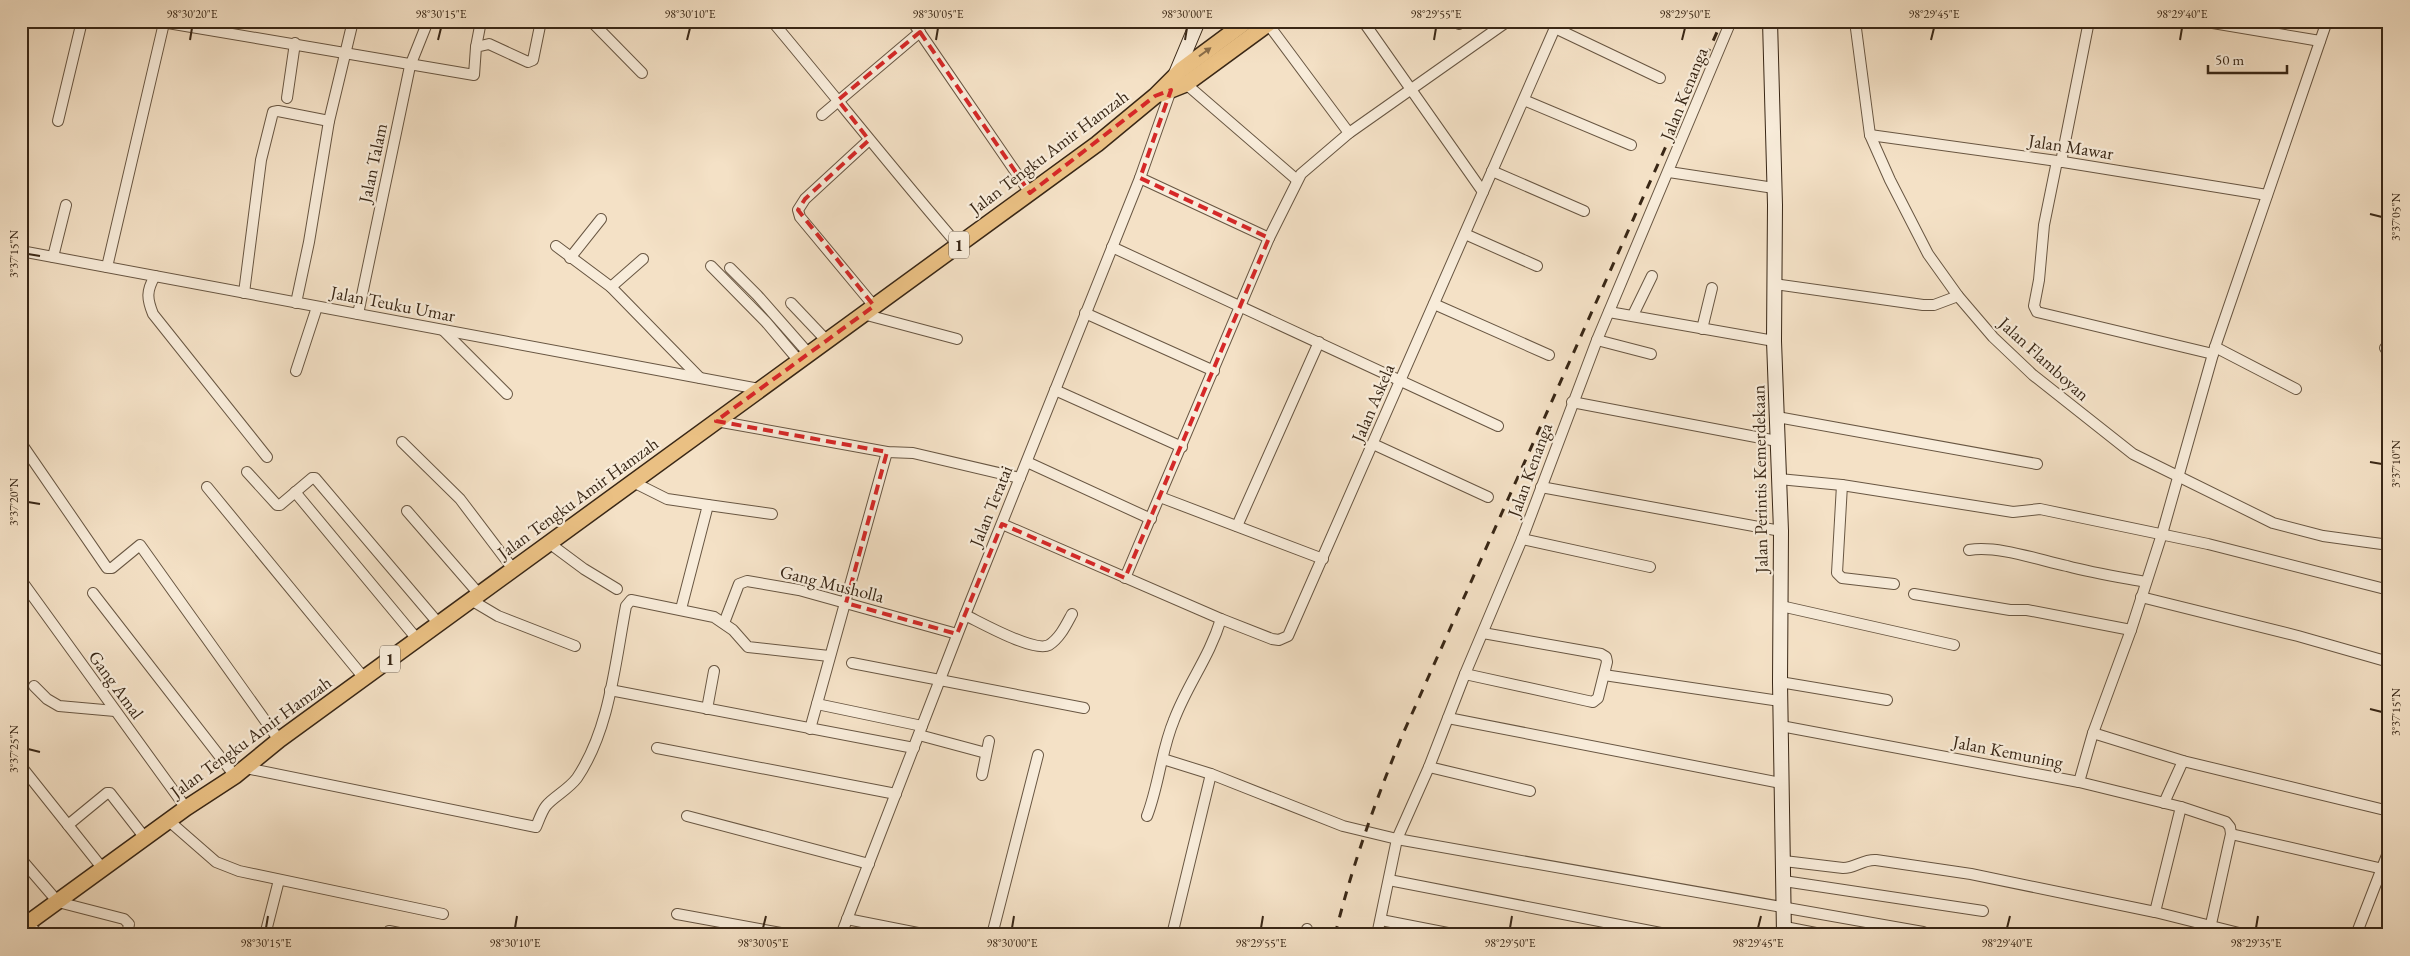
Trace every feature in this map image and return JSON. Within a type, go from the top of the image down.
[{"type":"main road","name":"Jalan Tengku Amir Hamzah","points":[[1155,96],[1171,90],[1247,21]]},
{"type":"main road","name":"Jalan Tengku Amir Hamzah","points":[[24,926],[186,808],[240,772],[279,740],[1097,144],[1155,96],[1270,23]]},
{"type":"street","points":[[58,122],[82,21]]},
{"type":"street","points":[[296,303],[309,242],[329,121],[353,21]]},
{"type":"street","name":"Jalan Talam","points":[[358,314],[410,66],[428,21]]},
{"type":"street","points":[[106,267],[160,22],[345,52],[410,66],[474,76],[476,47],[481,21]]},
{"type":"street","points":[[476,47],[490,44],[531,62],[541,21]]},
{"type":"street","points":[[772,21],[958,245]]},
{"type":"street","points":[[912,21],[1030,193]]},
{"type":"street","points":[[1198,21],[1181,80],[1297,180]]},
{"type":"street","points":[[1363,21],[1483,192]]},
{"type":"street","points":[[1125,578],[1242,306],[1269,238],[1297,180],[1306,168],[1349,132],[1411,91],[1508,21]]},
{"type":"street","name":"Jalan Kenanga","points":[[1377,935],[1397,840],[1429,767],[1465,674],[1522,539],[1572,402],[1597,340],[1732,21]]},
{"type":"street","name":"Jalan Perintis Kemerdekaan","points":[[1770,21],[1774,188],[1774,341],[1781,531],[1780,701],[1784,931]]},
{"type":"street","name":"Jalan Flamboyan","points":[[1855,21],[1870,135],[1913,228],[1928,254],[1958,296],[1993,337],[2033,375],[2133,454],[2273,523],[2323,536],[2389,545]]},
{"type":"street","points":[[2089,21],[2044,225],[2039,280],[2034,306],[2037,312],[2214,351],[2296,389]]},
{"type":"street","points":[[2201,21],[2320,41]]},
{"type":"street","points":[[2079,782],[2093,733],[2131,630],[2162,534],[2214,351],[2327,21]]},
{"type":"street","points":[[596,23],[642,73]]},
{"type":"street","points":[[1270,23],[1349,132]]},
{"type":"street","points":[[1556,24],[1660,78]]},
{"type":"street","name":"Jalan Askela","points":[[1002,524],[1272,640],[1288,636],[1556,24]]},
{"type":"street","points":[[822,115],[920,32]]},
{"type":"street","points":[[287,98],[295,44]]},
{"type":"street","name":"Jalan Teratai","points":[[841,935],[964,615],[1140,178],[1171,90]]},
{"type":"street","points":[[1524,100],[1631,145]]},
{"type":"street","points":[[244,293],[261,160],[273,112],[278,111],[329,121]]},
{"type":"street","name":"Jalan Mawar","points":[[1870,135],[2059,161],[2267,195]]},
{"type":"street","points":[[869,140],[805,199],[798,210],[800,217],[868,310],[957,339]]},
{"type":"street","points":[[1492,172],[1584,211]]},
{"type":"street","points":[[1669,172],[1774,188]]},
{"type":"street","points":[[1140,178],[1269,238]]},
{"type":"street","points":[[55,251],[66,205]]},
{"type":"street","points":[[570,258],[601,219]]},
{"type":"street","points":[[1464,234],[1537,266]]},
{"type":"street","points":[[556,246],[611,287],[700,378]]},
{"type":"street","points":[[1112,247],[1498,426]]},
{"type":"street","name":"Jalan Teuku Umar","points":[[21,251],[55,251],[106,267],[759,389]]},
{"type":"street","points":[[611,287],[643,259]]},
{"type":"street","points":[[711,266],[766,322],[804,357]]},
{"type":"street","points":[[730,268],[757,294],[804,357]]},
{"type":"street","points":[[155,276],[148,287],[147,300],[153,314],[267,457]]},
{"type":"street","points":[[1633,316],[1652,276]]},
{"type":"street","points":[[1774,284],[1923,305],[1934,304],[1958,296]]},
{"type":"street","points":[[1702,329],[1712,288]]},
{"type":"street","points":[[791,303],[827,341]]},
{"type":"street","points":[[1434,304],[1549,355]]},
{"type":"street","points":[[296,371],[317,306]]},
{"type":"street","points":[[1609,312],[1774,341]]},
{"type":"street","points":[[1085,314],[1214,371]]},
{"type":"street","points":[[442,330],[507,394]]},
{"type":"street","points":[[1597,340],[1651,354]]},
{"type":"street","points":[[1237,526],[1319,342]]},
{"type":"street","points":[[1055,390],[1182,447]]},
{"type":"street","points":[[1572,402],[1777,441]]},
{"type":"street","points":[[1777,417],[2037,464]]},
{"type":"street","points":[[716,421],[887,452],[913,453],[1020,478]]},
{"type":"street","points":[[402,442],[460,499],[513,569]]},
{"type":"street","points":[[21,443],[107,568],[112,568],[140,545],[279,740]]},
{"type":"street","points":[[1373,444],[1488,497]]},
{"type":"street","points":[[810,729],[887,452]]},
{"type":"street","points":[[1027,462],[1150,520]]},
{"type":"street","points":[[247,472],[276,505],[312,478],[315,478],[439,624]]},
{"type":"street","points":[[1779,480],[1842,485],[2013,512],[2040,509],[2279,560],[2323,574],[2389,590]]},
{"type":"street","points":[[633,482],[667,499],[772,514]]},
{"type":"street","points":[[1842,485],[1837,573],[1842,578],[1894,584]]},
{"type":"street","points":[[207,487],[364,678]]},
{"type":"street","points":[[1541,487],[1781,531]]},
{"type":"street","points":[[295,492],[417,639]]},
{"type":"street","points":[[1160,497],[1323,559]]},
{"type":"street","points":[[681,608],[708,505]]},
{"type":"street","points":[[407,511],[475,597],[498,616],[575,646]]},
{"type":"street","points":[[1522,539],[1650,566]]},
{"type":"street","points":[[549,543],[584,569],[617,589]]},
{"type":"street","points":[[1969,550],[1989,549],[2028,556],[2096,573],[2146,582]]},
{"type":"street","name":"Gang Amal","points":[[21,580],[186,808]]},
{"type":"street","name":"Gang Musholla","points":[[724,623],[739,584],[742,582],[799,590],[957,634]]},
{"type":"street","points":[[93,593],[240,772],[536,827],[546,805],[562,794],[577,777],[598,734],[610,690],[626,606],[629,601],[634,599],[681,608],[714,617],[724,623],[748,647],[829,656]]},
{"type":"street","points":[[1914,594],[2010,610],[2027,610],[2131,630]]},
{"type":"street","points":[[2141,597],[2298,636],[2389,662]]},
{"type":"street","points":[[1781,606],[1954,645]]},
{"type":"street","points":[[964,615],[1029,644],[1041,646],[1049,645],[1060,636],[1072,614]]},
{"type":"street","points":[[1148,816],[1155,796],[1173,722],[1190,685],[1213,644],[1220,619]]},
{"type":"street","points":[[1465,674],[1593,702],[1598,698],[1607,662],[1606,657],[1601,654],[1483,633]]},
{"type":"street","points":[[852,663],[940,678],[1084,708]]},
{"type":"street","points":[[707,709],[714,671]]},
{"type":"street","points":[[1604,675],[1780,701]]},
{"type":"street","points":[[1780,682],[1887,700]]},
{"type":"street","points":[[34,686],[59,706],[115,712]]},
{"type":"street","points":[[610,690],[914,748]]},
{"type":"street","points":[[817,704],[920,730],[986,753]]},
{"type":"street","points":[[1448,718],[1781,783]]},
{"type":"street","name":"Jalan Kemuning","points":[[1781,726],[2079,782],[2181,806],[2226,822],[2230,827],[2231,834]]},
{"type":"street","points":[[2093,733],[2183,761],[2389,811]]},
{"type":"street","points":[[982,775],[989,742]]},
{"type":"street","points":[[658,748],[896,794]]},
{"type":"street","points":[[992,935],[1038,755]]},
{"type":"street","points":[[1163,759],[1211,774],[1343,826],[1397,840],[1923,932]]},
{"type":"street","points":[[2164,803],[2183,761]]},
{"type":"street","points":[[21,766],[103,869]]},
{"type":"street","points":[[1429,767],[1530,790]]},
{"type":"street","points":[[1172,935],[1211,774]]},
{"type":"street","points":[[68,825],[107,793],[110,793],[145,838]]},
{"type":"street","points":[[2155,912],[2181,806]]},
{"type":"street","points":[[687,816],[869,864]]},
{"type":"street","points":[[169,821],[216,862],[239,871],[443,914]]},
{"type":"street","points":[[2211,924],[2231,834],[2382,869]]},
{"type":"street","points":[[2356,935],[2389,850]]},
{"type":"street","points":[[21,859],[58,902],[124,919],[129,924],[127,935]]},
{"type":"street","points":[[1784,861],[1850,868],[1867,860],[1876,860],[1971,874],[2211,924],[2246,935]]},
{"type":"street","points":[[265,935],[278,880]]},
{"type":"street","points":[[1390,880],[1671,935]]},
{"type":"street","points":[[1784,881],[1983,911]]},
{"type":"street","points":[[677,914],[792,935]]},
{"type":"street","points":[[847,919],[928,935]]},
{"type":"street","points":[[1381,920],[1458,935]]},
{"type":"street","points":[[24,926],[40,935]]},
{"type":"street","points":[[389,931],[409,935]]},
{"type":"street","points":[[1784,931],[1826,935]]},
{"type":"highlighted area","points":[[920,32],[1030,193],[1155,96],[1171,90],[1140,178],[1269,238],[1125,578],[1002,524],[957,634],[846,603],[887,452],[716,421],[874,306],[798,210],[805,199],[869,140],[838,100]]},
{"type":"railway","points":[[1335,935],[1365,834],[1402,736],[1722,21]]}]
